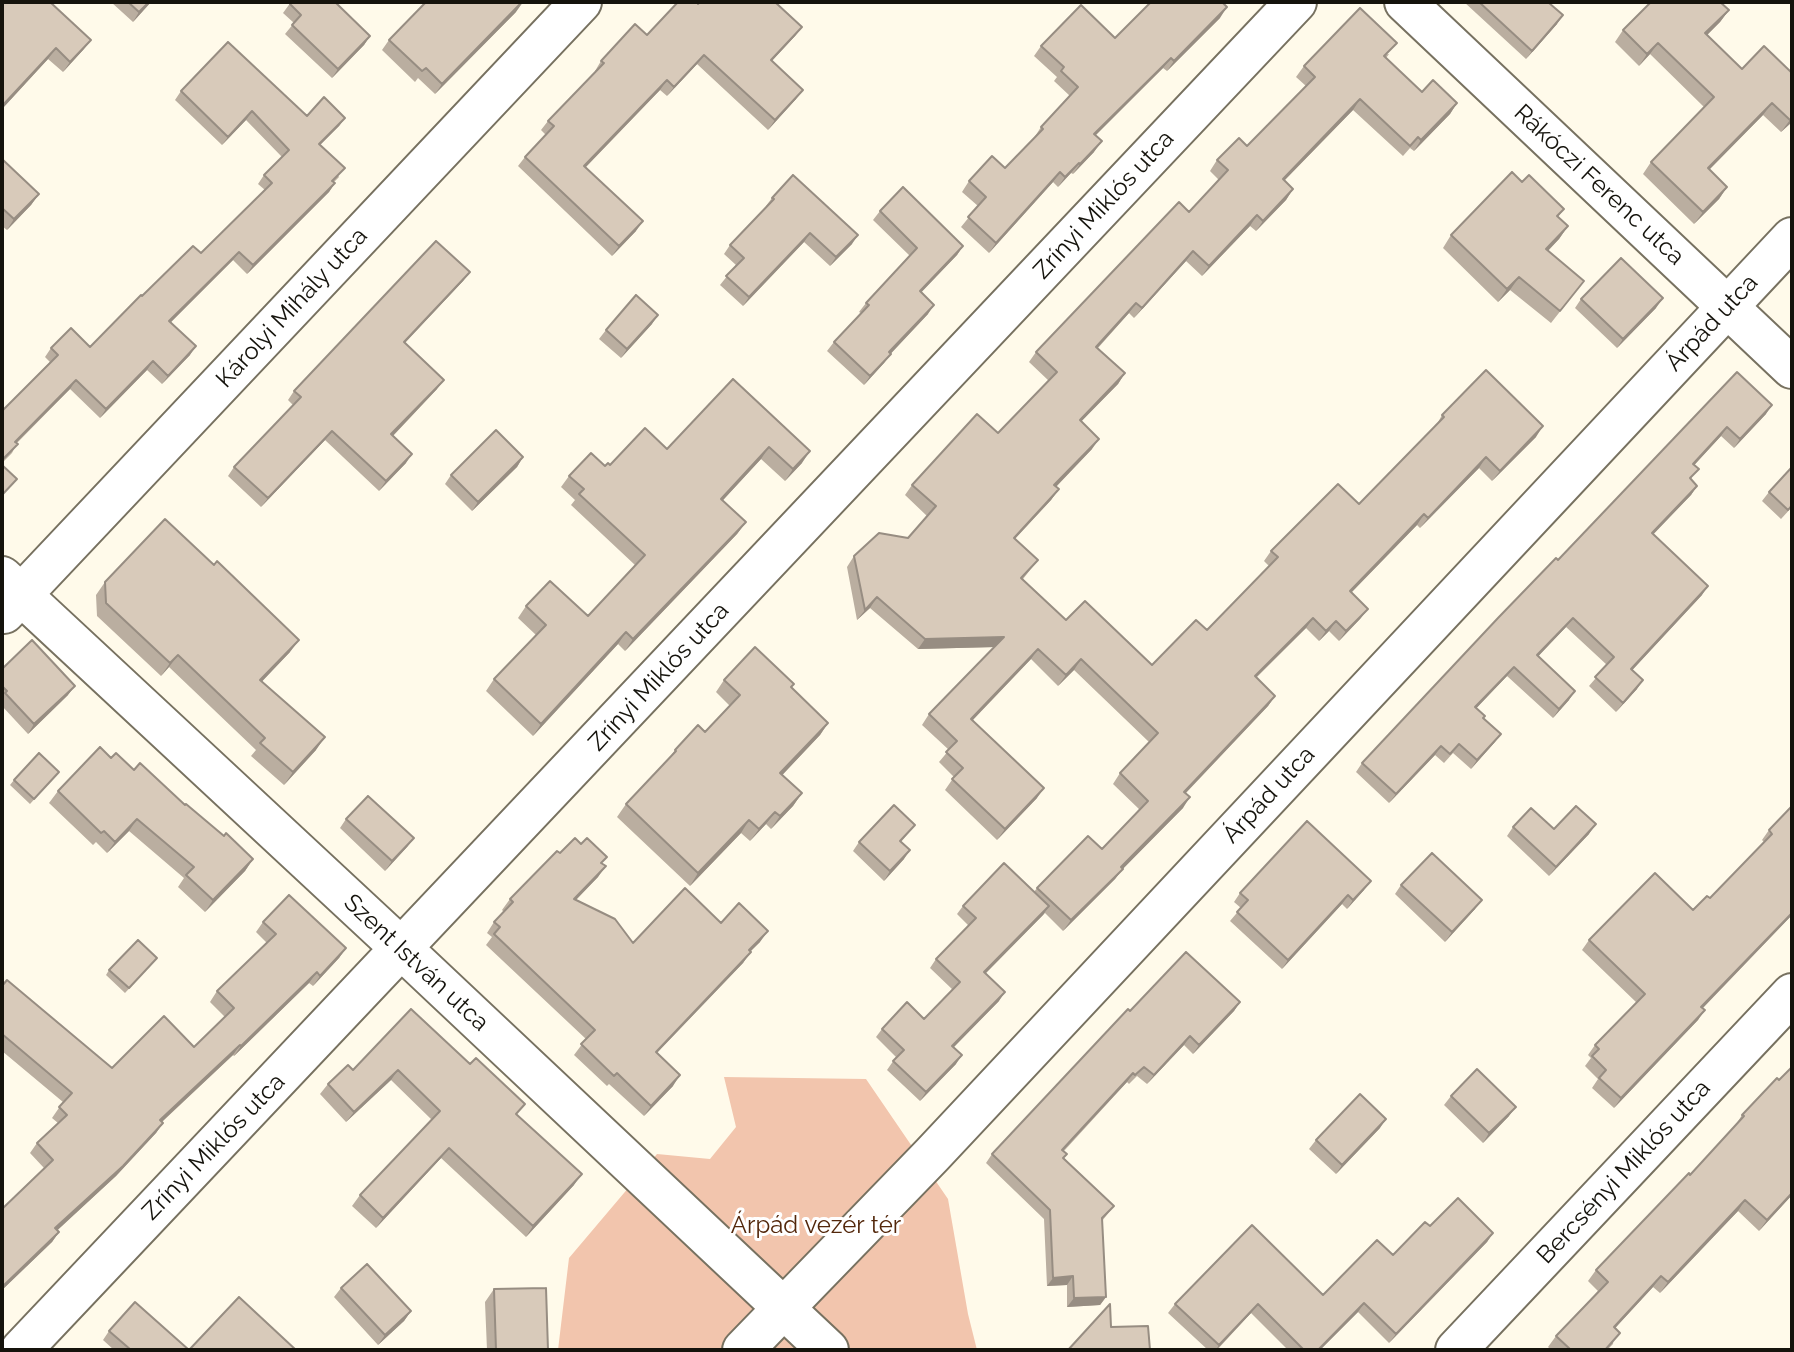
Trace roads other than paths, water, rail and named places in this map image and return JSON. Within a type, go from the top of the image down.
[{"type":"street","name":"Károlyi Mihály utca","points":[[8,596],[581,2]]},
{"type":"street","name":"Zrínyi Miklós utca","points":[[21,1350],[1296,2]]},
{"type":"street","name":"Rákóczi Ferenc utca","points":[[1405,2],[1792,368]]},
{"type":"street","name":"Árpád utca","points":[[743,1350],[943,1143],[1792,238]]},
{"type":"street","name":"Szent István utca","points":[[8,596],[402,949],[828,1350]]},
{"type":"street","name":"Bercsényi Miklós utca","points":[[1456,1350],[1792,994]]},
{"type":"park label","name":"Árpád vezér tér","points":[[816,1226]]}]
